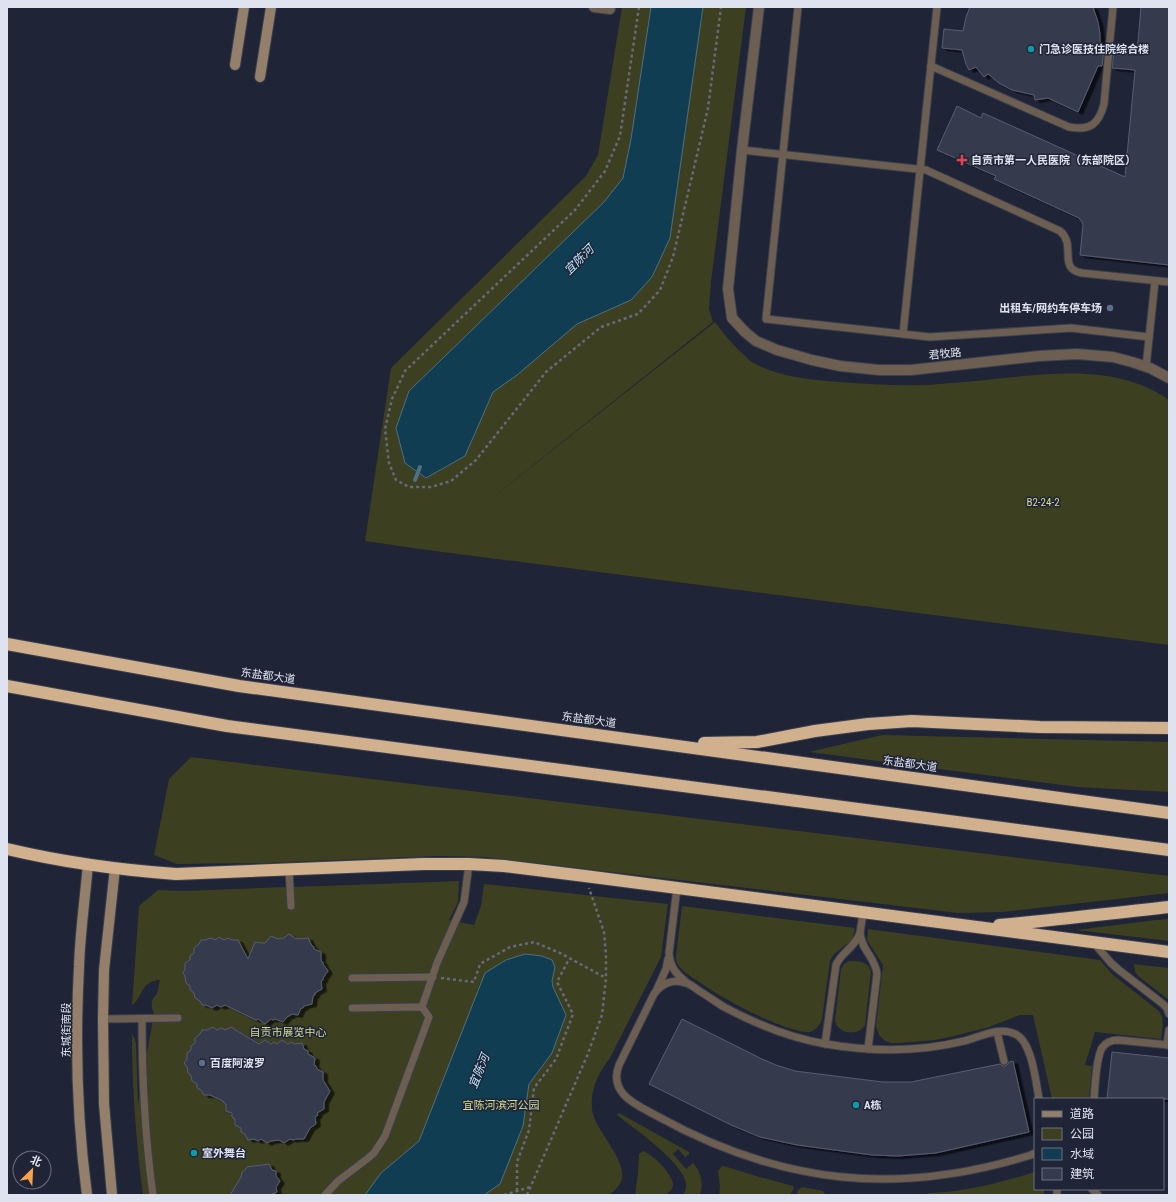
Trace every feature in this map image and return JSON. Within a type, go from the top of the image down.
[{"type":"highway","name":"东盐都大道","points":[[7,644],[239,686],[1169,813]]},
{"type":"highway","points":[[7,686],[227,726],[1169,850]]},
{"type":"highway","points":[[668,744],[757,742],[814,731],[868,724],[912,722],[1040,727],[1169,728]]},
{"type":"highway","points":[[7,849],[25,854],[115,868],[176,874],[423,864],[504,866],[1169,952]]},
{"type":"highway","points":[[976,927],[1169,907]]},
{"type":"main road","points":[[235,65],[244,7]]},
{"type":"main road","points":[[260,76],[272,7]]},
{"type":"main road","name":"东城街南段","points":[[87,1195],[78,1104],[77,1018],[79,966],[88,864]]},
{"type":"main road","points":[[112,1195],[104,1104],[103,1019],[104,970],[115,868]]},
{"type":"street","points":[[594,7],[610,9]]},
{"type":"street","points":[[742,150],[759,7]]},
{"type":"street","name":"君牧路","points":[[742,150],[728,289],[732,318],[756,341],[784,352],[812,360],[840,366],[879,370],[911,370],[1039,356],[1077,354],[1114,357],[1146,367],[1169,378]]},
{"type":"lane","points":[[798,7],[766,319],[930,337],[1071,328],[1150,337]]},
{"type":"lane","points":[[903,334],[937,7]]},
{"type":"lane","points":[[931,66],[1069,127],[1078,129],[1085,128],[1092,125],[1098,119],[1104,104],[1113,7]]},
{"type":"lane","points":[[742,150],[926,170],[1060,231],[1068,242],[1068,262],[1076,271],[1082,273],[1169,282]]},
{"type":"lane","points":[[1146,367],[1155,281]]},
{"type":"lane","points":[[422,1007],[464,902],[469,864]]},
{"type":"lane","points":[[289,870],[291,906]]},
{"type":"lane","points":[[677,888],[666,969],[618,1065],[616,1074],[617,1083],[621,1092],[628,1099],[699,1137],[741,1155],[781,1167],[816,1174],[863,1179],[900,1179],[943,1175],[993,1166],[1024,1158],[1034,1153]]},
{"type":"lane","points":[[825,1044],[836,964],[842,955],[854,945],[860,933],[863,913]]},
{"type":"lane","points":[[860,933],[863,946],[876,965],[877,974],[868,1049]]},
{"type":"lane","points":[[1094,943],[1111,963],[1163,1004],[1167,1008],[1169,1014]]},
{"type":"lane","points":[[668,953],[670,964],[674,970],[691,986]]},
{"type":"lane","points":[[352,978],[433,977]]},
{"type":"lane","points":[[654,994],[662,986],[671,982],[686,982],[722,1006],[756,1023],[795,1037],[847,1048],[896,1050],[931,1047],[965,1041],[997,1032],[1011,1032],[1024,1042],[1029,1053],[1039,1098]]},
{"type":"lane","points":[[352,1008],[422,1007]]},
{"type":"lane","points":[[325,1195],[338,1181],[374,1153],[385,1136],[429,1017],[422,1007]]},
{"type":"lane","points":[[103,1019],[178,1018]]},
{"type":"lane","points":[[142,1019],[145,1125],[148,1164],[153,1195]]},
{"type":"lane","points":[[1094,1098],[1098,1058],[1102,1048],[1105,1045],[1113,1040],[1118,1040],[1168,1045],[1169,1030]]},
{"type":"lane","points":[[997,1032],[1004,1061]]},
{"type":"lane","points":[[1024,1158],[1034,1158]]},
{"type":"path","points":[[639,7],[620,136],[606,171],[575,210],[405,371],[392,399],[385,429],[389,463],[396,480],[409,487],[431,487],[451,481],[476,460],[546,372],[601,327],[638,314],[660,290],[673,257],[708,108],[721,7]]},
{"type":"path","points":[[527,1195],[588,1056],[602,1015],[606,978],[604,932],[585,876]]},
{"type":"path","points":[[433,977],[474,982],[480,964],[510,947],[534,942],[569,958],[606,978]]},
{"type":"path","points":[[516,1191],[517,1162],[529,1130],[534,1088],[556,1059],[573,1014],[557,982],[569,958]]},
{"type":"path","points":[[504,1195],[530,1187]]},
{"type":"green space","name":"B2-24-2","points":[[622,7],[746,7],[711,282],[709,309],[713,322],[483,505],[715,322],[732,343],[751,361],[772,371],[806,379],[894,385],[927,385],[1054,374],[1114,377],[1133,382],[1169,400],[1169,645],[365,541],[391,368],[586,176],[598,155]]},
{"type":"green space","points":[[882,735],[1169,742],[1169,792],[1078,787],[809,752]]},
{"type":"green space","points":[[191,757],[1169,876],[1169,893],[1002,912],[958,913],[484,857],[438,856],[264,863],[177,864],[154,855],[169,779]]},
{"type":"green space","points":[[459,881],[458,902],[449,920],[474,925],[481,906],[484,884],[668,904],[661,957],[610,1058],[598,1077],[593,1091],[593,1114],[601,1131],[618,1158],[621,1167],[622,1176],[620,1184],[615,1190],[609,1195],[143,1195],[135,1115],[132,1034],[136,1044],[138,1104],[154,1013],[152,1003],[153,998],[157,994],[160,980],[153,981],[148,984],[136,1002],[132,1005],[139,906],[158,890],[183,891],[286,887],[287,894],[294,895],[294,887]]},
{"type":"green space","points":[[682,906],[855,928],[852,940],[834,954],[830,961],[822,1019],[818,1027],[810,1032],[806,1032],[792,1029],[768,1020],[721,996],[682,970],[677,964],[676,957]]},
{"type":"green space","points":[[1169,919],[1169,941],[1076,930],[1156,920]]},
{"type":"green space","points":[[868,929],[1100,960],[1113,975],[1159,1011],[1163,1021],[1161,1039],[1095,1032],[1085,1065],[1092,1066],[1089,1098],[1052,1098],[1033,1015],[1020,1015],[989,1027],[935,1040],[900,1043],[885,1041],[879,1035],[876,1026],[883,965],[867,940]]},
{"type":"green space","points":[[849,961],[865,963],[871,971],[865,1025],[862,1029],[853,1032],[844,1031],[837,1025],[835,1020],[841,969],[844,964]]},
{"type":"green space","points":[[1134,964],[1169,968],[1169,1000],[1138,976],[1135,972]]},
{"type":"green space","points":[[619,1113],[689,1152],[689,1154],[685,1157],[678,1149],[673,1154],[686,1169],[693,1163],[696,1166],[702,1182],[700,1195],[683,1195],[686,1188],[686,1182],[674,1163],[645,1136],[617,1115]]},
{"type":"green space","points":[[643,1151],[652,1156],[666,1170],[672,1180],[673,1184],[671,1190],[666,1195],[635,1195],[639,1154]]},
{"type":"green space","points":[[722,1166],[793,1186],[794,1188],[790,1195],[719,1195],[720,1186],[718,1171]]},
{"type":"green space","points":[[1034,1172],[1034,1190],[1044,1190],[1044,1195],[926,1195],[928,1193],[955,1191],[1010,1180]]},
{"type":"green space","points":[[802,1187],[823,1191],[826,1195],[796,1195]]},
{"type":"water","points":[[651,7],[703,7],[670,238],[652,277],[631,300],[577,324],[517,375],[493,392],[465,456],[426,478],[405,463],[396,428],[409,391],[604,202],[623,178],[631,139]]},
{"type":"water","points":[[525,954],[542,956],[552,960],[555,967],[552,981],[553,987],[566,1015],[552,1053],[529,1084],[523,1126],[500,1184],[484,1195],[365,1195],[381,1173],[419,1141],[485,973],[506,960]]},
{"type":"building","points":[[970,7],[1093,7],[1100,34],[1100,49],[1104,49],[1102,66],[1098,66],[1078,112],[1048,98],[1035,100],[1034,95],[1012,90],[999,83],[988,74],[984,77],[976,67],[969,70],[962,50],[942,48],[944,29],[963,31]]},
{"type":"building","points":[[1141,7],[1169,7],[1169,265],[1080,255],[1083,225],[1079,218],[994,179],[996,176],[937,150],[957,106],[981,118],[983,113],[1125,177],[1135,70],[1112,68],[1114,50],[1137,53]]},
{"type":"building","points":[[289,934],[296,939],[308,938],[314,949],[321,952],[321,961],[328,971],[321,981],[322,989],[313,996],[312,1004],[301,1008],[298,1015],[291,1014],[283,1022],[271,1019],[265,1024],[258,1019],[256,1020],[225,1005],[221,1007],[217,1005],[212,1008],[202,1005],[200,1001],[195,998],[194,993],[190,990],[190,986],[186,983],[183,973],[185,963],[190,960],[190,956],[194,953],[194,948],[201,940],[211,938],[215,940],[219,937],[224,940],[228,938],[238,940],[248,959],[255,942],[265,943],[271,936],[282,939]]},
{"type":"building","name":"A栋","points":[[682,1019],[762,1059],[795,1071],[883,1082],[911,1082],[1000,1064],[1005,1066],[1009,1062],[1013,1061],[1029,1132],[936,1153],[898,1156],[872,1155],[797,1145],[760,1137],[731,1125],[649,1084]]},
{"type":"building","points":[[213,1027],[217,1030],[221,1028],[225,1030],[231,1027],[259,1044],[265,1040],[271,1044],[274,1042],[277,1044],[282,1040],[288,1044],[291,1042],[295,1044],[302,1043],[304,1049],[308,1051],[308,1054],[315,1058],[314,1065],[317,1069],[323,1072],[323,1080],[330,1091],[324,1102],[324,1109],[317,1113],[318,1115],[315,1117],[316,1124],[310,1128],[304,1139],[290,1139],[284,1143],[279,1140],[267,1143],[261,1139],[258,1141],[254,1139],[248,1140],[245,1134],[241,1132],[241,1128],[235,1125],[235,1119],[232,1117],[232,1113],[226,1111],[226,1104],[210,1095],[204,1095],[201,1090],[197,1088],[197,1084],[192,1081],[191,1075],[188,1073],[187,1067],[184,1063],[187,1059],[187,1053],[191,1050],[191,1046],[195,1043],[195,1038],[202,1030],[207,1030]]},
{"type":"building","points":[[1112,1052],[1169,1058],[1169,1099],[1107,1098]]},
{"type":"building","points":[[269,1164],[272,1170],[276,1171],[276,1176],[280,1181],[276,1187],[277,1192],[270,1195],[230,1195],[241,1177],[242,1172],[247,1167]]},
{"type":"waterway","name":"宜陈河","points":[[415,480],[420,467]]},
{"type":"place","name":"门急诊医技住院综合楼","points":[[1031,49]]},
{"type":"place","name":"自贡市第一人民医院（东部院区）","points":[[962,160]]},
{"type":"place","name":"出租车/网约车停车场","points":[[1110,308]]},
{"type":"place","name":"百度阿波罗","points":[[202,1063]]},
{"type":"place","name":"A栋","points":[[856,1105]]},
{"type":"place","name":"室外舞台","points":[[194,1153]]},
{"type":"park label","name":"自贡市展览中心","points":[[288,1032]]},
{"type":"park label","name":"宜陈河滨河公园","points":[[501,1105]]}]
